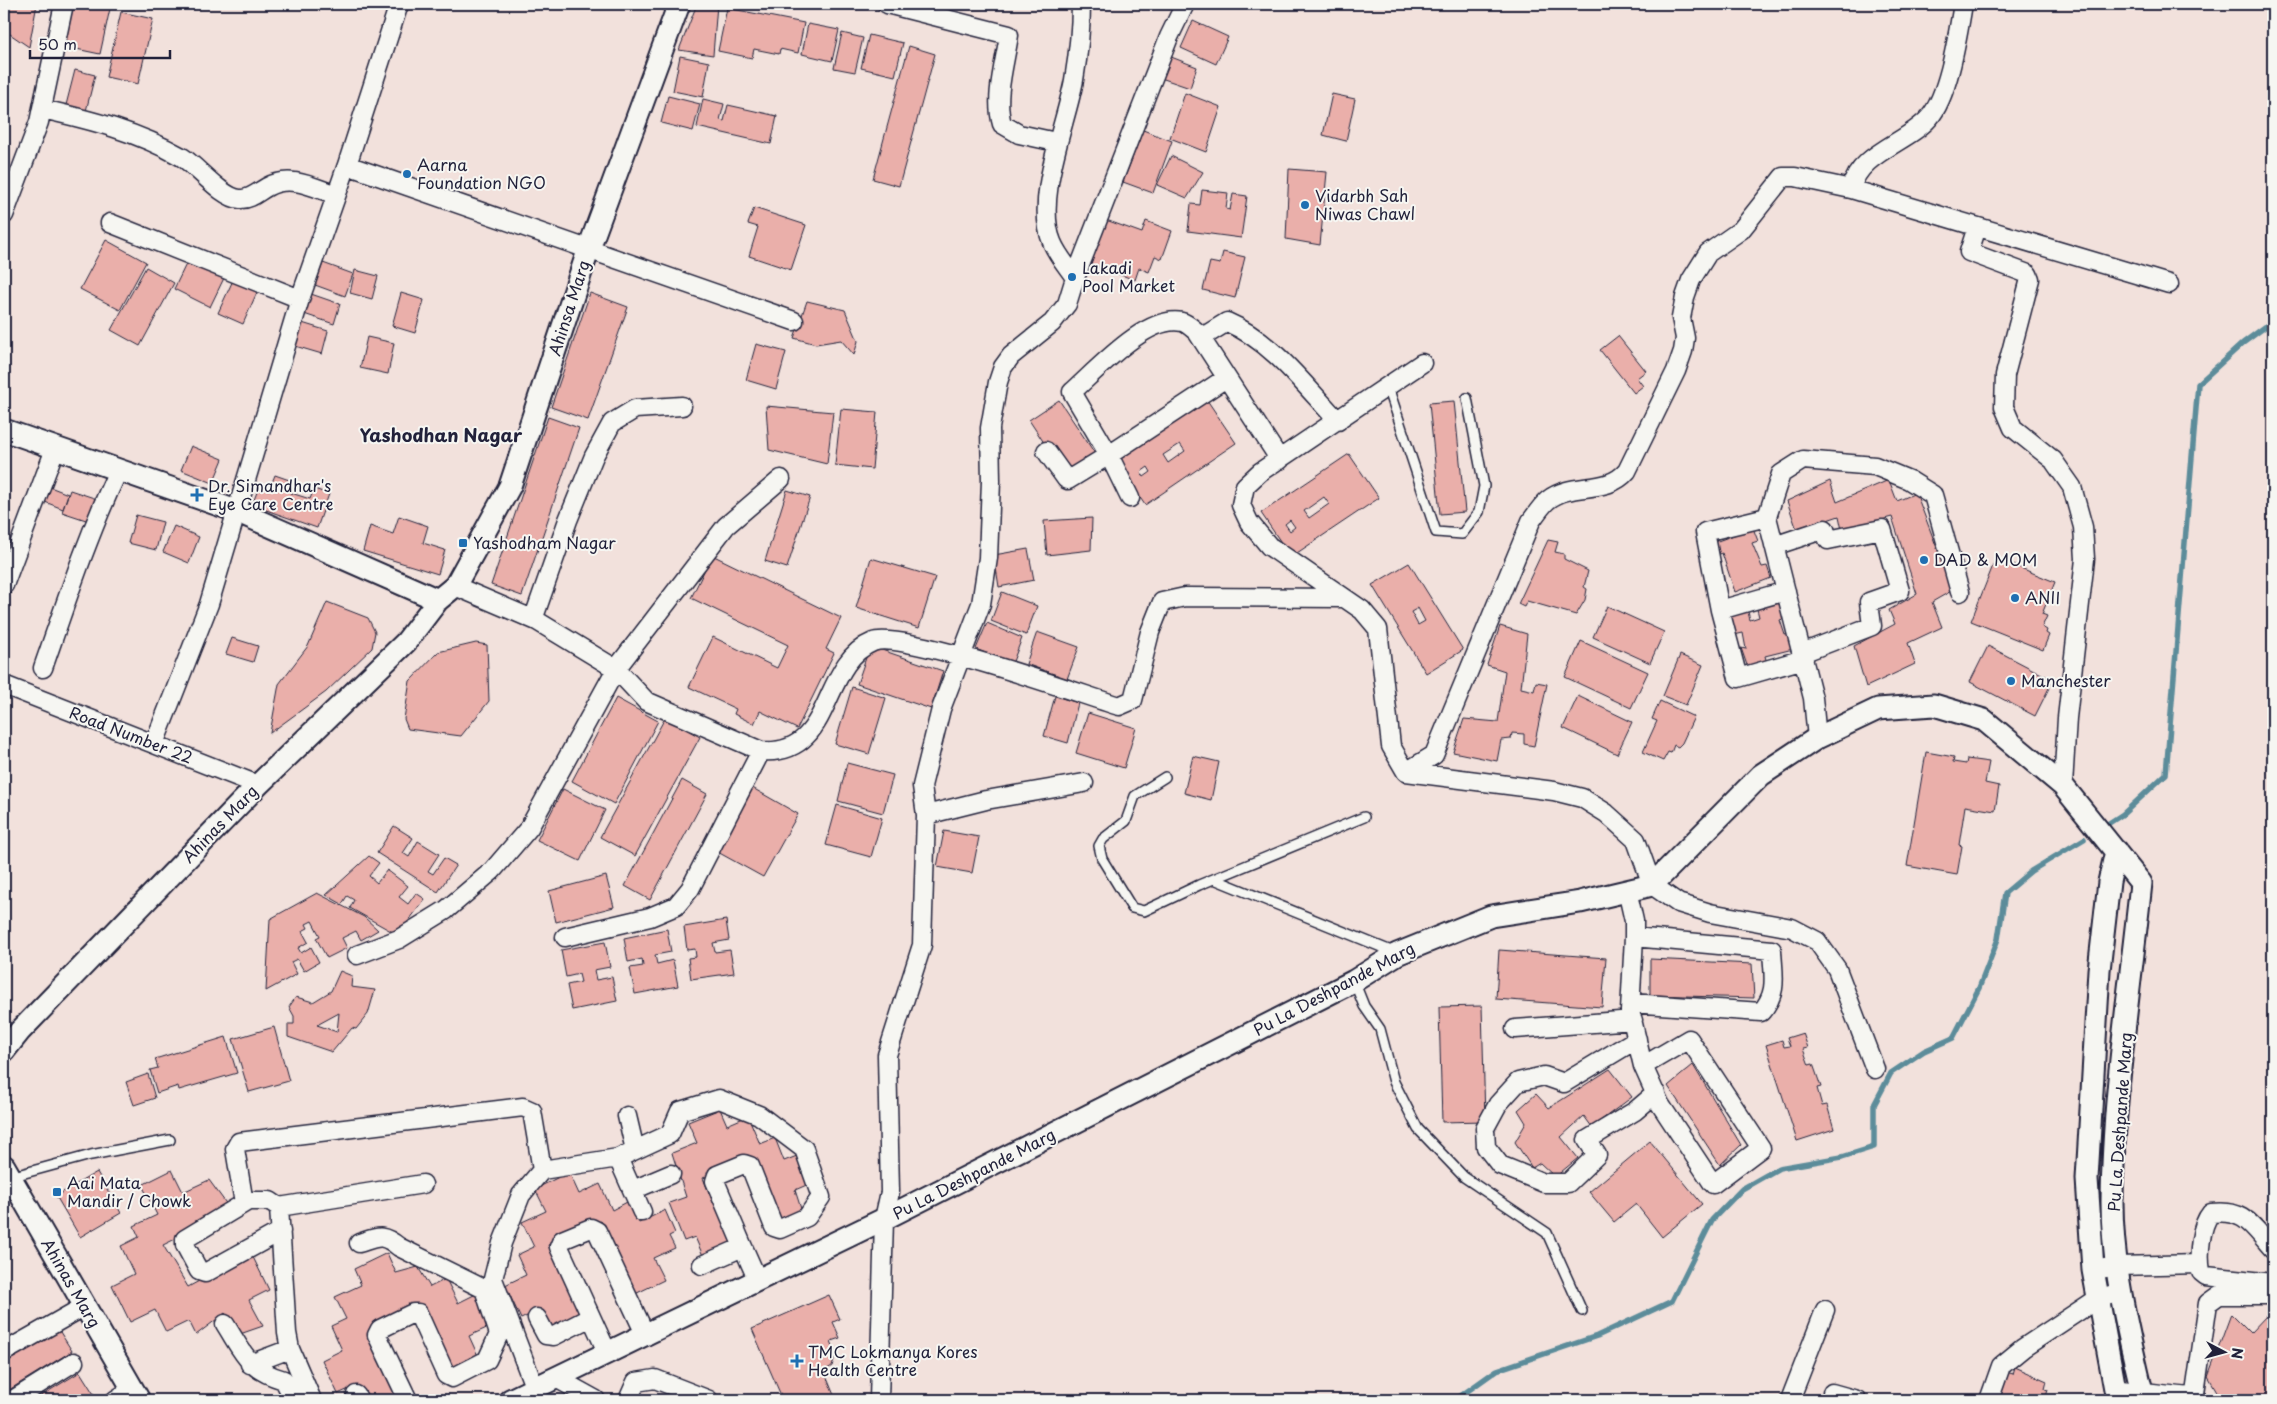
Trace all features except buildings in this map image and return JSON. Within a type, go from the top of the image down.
[{"type":"street","points":[[4,215],[42,109],[64,4]]},
{"type":"street","points":[[154,744],[209,604],[300,299],[347,165],[399,4]]},
{"type":"street","name":"Ahinsa Marg","points":[[438,600],[455,586],[510,486],[589,248],[679,4]]},
{"type":"street","points":[[887,4],[1009,35],[1000,95],[999,114],[1002,124],[1019,134],[1056,142]]},
{"type":"street","points":[[1075,278],[1052,242],[1047,213],[1056,142],[1066,114],[1074,79],[1082,4]]},
{"type":"street","points":[[879,1400],[884,1219],[890,1192],[887,1055],[922,944],[926,815],[922,786],[941,709],[981,604],[988,558],[992,481],[990,428],[1002,367],[1012,356],[1052,323],[1067,304],[1075,278],[1169,37],[1185,4]]},
{"type":"street","points":[[1851,189],[1862,170],[1879,153],[1912,134],[1931,117],[1941,96],[1955,48],[1963,4]]},
{"type":"street","points":[[42,109],[96,122],[155,141],[190,162],[230,196],[240,199],[251,197],[269,186],[287,180],[299,182],[336,195]]},
{"type":"street","points":[[347,165],[794,320]]},
{"type":"street","points":[[1406,772],[1434,755],[1531,521],[1548,500],[1565,491],[1618,481],[1627,471],[1684,351],[1685,338],[1681,318],[1691,280],[1708,253],[1740,230],[1783,177],[1796,177],[1851,189],[2169,284]]},
{"type":"street","points":[[110,224],[300,299]]},
{"type":"street","points":[[1977,227],[1969,252],[2028,274],[2030,279],[2005,376],[2004,407],[2013,428],[2053,460],[2072,488],[2083,527],[2085,559],[2067,718],[2063,786]]},
{"type":"street","points":[[1130,498],[1109,455],[1072,392],[1136,336],[1154,325],[1167,321],[1183,322],[1197,332],[1280,460]]},
{"type":"street","points":[[1201,338],[1227,322],[1239,327],[1280,359],[1338,421]]},
{"type":"street","points":[[1406,772],[1391,746],[1378,629],[1362,610],[1268,546],[1250,522],[1241,505],[1245,486],[1260,472],[1388,388],[1422,363]]},
{"type":"street","points":[[1046,451],[1068,480],[1226,378]]},
{"type":"street","points":[[536,621],[534,617],[568,520],[594,456],[612,423],[635,409],[682,406]]},
{"type":"street","points":[[4,430],[236,511],[438,600]]},
{"type":"street","points":[[4,585],[55,449]]},
{"type":"street","points":[[1817,738],[1813,698],[1768,517],[1781,474],[1804,460],[1875,466],[1909,480],[1933,496],[1960,592]]},
{"type":"street","points":[[43,668],[73,584],[118,471]]},
{"type":"street","points":[[357,955],[399,939],[446,910],[492,871],[529,828],[616,669],[726,526],[781,479]]},
{"type":"street","points":[[1768,517],[1705,532],[1720,610],[1738,678],[1803,656],[1872,626],[1869,602],[1900,590],[1882,529],[1828,540],[1825,529],[1774,546]]},
{"type":"street","points":[[455,586],[536,621],[616,669],[646,701],[760,751],[777,752],[803,739],[812,730],[852,656],[874,641],[892,641],[960,656],[1119,706],[1133,700],[1150,632],[1162,602],[1185,597],[1344,598]]},
{"type":"street","points":[[1720,610],[1786,591]]},
{"type":"street","name":"Ahinas Marg","points":[[4,1051],[26,1024],[258,785],[406,642],[438,600]]},
{"type":"street","name":"Road Number 22","points":[[4,685],[258,785]]},
{"type":"street","name":"Pu La Deshpande Marg","points":[[510,1400],[558,1379],[884,1219],[1354,981],[1397,954],[1491,916],[1580,902],[1652,884],[1761,776],[1817,738],[1878,709],[1934,705],[1984,720],[2063,786],[2142,884],[2116,1134],[2112,1203],[2120,1292],[2143,1395]]},
{"type":"street","points":[[565,937],[650,918],[676,906],[690,889],[760,751]]},
{"type":"street","points":[[1406,772],[1554,791],[1582,798],[1606,813],[1636,840],[1652,884],[1678,903],[1710,913],[1792,928],[1817,941],[1837,969],[1875,1069]]},
{"type":"street","points":[[926,815],[986,800],[1084,783]]},
{"type":"street","name":"Pu La Deshpande Marg","points":[[2116,851],[2109,882],[2099,970],[2087,1178],[2093,1270],[2097,1300],[2116,1395]]},
{"type":"street","points":[[1627,890],[1634,921],[1632,1011],[1643,1066],[1660,1104],[1713,1184],[1761,1148],[1689,1039],[1643,1066]]},
{"type":"street","points":[[1515,1029],[1632,1011],[1761,1012],[1771,1000],[1774,984],[1772,950],[1634,937]]},
{"type":"street","points":[[1637,1039],[1564,1083],[1544,1076],[1518,1082],[1498,1104],[1485,1128],[1486,1147],[1500,1165],[1544,1182],[1568,1183],[1597,1155],[1587,1140],[1636,1111],[1656,1093]]},
{"type":"street","points":[[536,1389],[493,1280],[502,1243],[520,1195],[542,1170],[618,1158],[670,1134],[680,1111],[719,1099],[759,1115],[804,1149],[821,1197],[807,1217],[780,1229],[774,1227],[750,1166],[744,1164],[717,1176],[715,1182],[758,1282]]},
{"type":"street","points":[[248,1201],[243,1197],[235,1149],[239,1142],[523,1107],[532,1111],[542,1170]]},
{"type":"street","points":[[627,1116],[634,1150]]},
{"type":"street","points":[[618,1158],[642,1212]]},
{"type":"street","points":[[632,1190],[671,1174]]},
{"type":"street","name":"Ahinas Marg","points":[[6,1175],[84,1306],[128,1397]]},
{"type":"street","points":[[281,1231],[205,1273],[199,1271],[185,1239],[248,1201],[270,1200],[279,1207],[423,1184]]},
{"type":"street","points":[[279,1207],[286,1333],[290,1349],[312,1400]]},
{"type":"street","points":[[2273,1249],[2247,1220],[2235,1212],[2211,1213],[2204,1221],[2201,1272],[2206,1276],[2273,1283]]},
{"type":"street","points":[[608,1354],[559,1247],[562,1240],[591,1228],[597,1231],[646,1336]]},
{"type":"street","points":[[359,1243],[380,1236],[388,1239],[398,1247],[484,1289],[499,1334],[487,1360],[452,1378],[446,1374],[418,1313],[413,1313],[380,1329],[377,1335],[406,1399]]},
{"type":"street","points":[[702,1265],[743,1247]]},
{"type":"street","points":[[2093,1270],[2118,1266],[2200,1264]]},
{"type":"street","points":[[1989,1400],[2002,1366],[2023,1348],[2097,1300],[2120,1292]]},
{"type":"street","points":[[2116,1395],[2168,1396],[2194,1399],[2208,1303],[2219,1295],[2273,1294]]},
{"type":"street","points":[[4,1352],[84,1306]]},
{"type":"street","points":[[1790,1400],[1825,1310]]},
{"type":"street","points":[[537,1318],[546,1335],[554,1336],[591,1317]]},
{"type":"street","points":[[225,1324],[250,1364],[267,1375],[284,1380],[294,1400]]},
{"type":"street","points":[[250,1364],[290,1349]]},
{"type":"street","points":[[13,1400],[74,1362]]},
{"type":"street","points":[[558,1379],[596,1400]]},
{"type":"street","points":[[628,1400],[636,1382],[655,1379],[709,1400]]},
{"type":"street","points":[[1832,1393],[1857,1400]]},
{"type":"lane","points":[[1388,388],[1436,532],[1462,534],[1479,512],[1484,486],[1467,398]]},
{"type":"lane","points":[[1165,777],[1135,796],[1126,821],[1103,839],[1099,846],[1102,859],[1132,908],[1144,912],[1214,878],[1364,818]]},
{"type":"lane","points":[[1214,878],[1397,954]]},
{"type":"lane","points":[[1354,981],[1364,1006],[1380,1029],[1394,1082],[1418,1129],[1464,1177],[1547,1233],[1582,1311]]},
{"type":"lane","points":[[6,1175],[91,1155],[170,1140]]},
{"type":"waterway","points":[[2103,827],[2123,814],[2166,774],[2198,384],[2243,343],[2273,321]]},
{"type":"waterway","points":[[1455,1400],[1497,1370],[1597,1336],[1672,1301],[1712,1220],[1742,1189],[1779,1168],[1842,1157],[1874,1147],[1874,1105],[1891,1073],[1924,1051],[1953,1038],[1979,988],[1998,939],[2005,893],[2031,871],[2084,839]]},
{"type":"place","name":"Aarna Foundation NGO","points":[[407,174]]},
{"type":"place","name":"Vidarbh Sah Niwas Chawl","points":[[1305,205]]},
{"type":"place","name":"Lakadi Pool Market","points":[[1072,277]]},
{"type":"place","name":"Dr. Simandhar's Eye Care Centre","points":[[197,495]]},
{"type":"place","name":"Yashodham Nagar","points":[[463,543]]},
{"type":"place","name":"DAD & MOM","points":[[1924,560]]},
{"type":"place","name":"ANII","points":[[2015,598]]},
{"type":"place","name":"Manchester","points":[[2011,681]]},
{"type":"place","name":"Aai Mata Mandir / Chowk","points":[[57,1192]]},
{"type":"place","name":"TMC Lokmanya Kores Health Centre","points":[[797,1361]]},
{"type":"district","name":"Yashodhan Nagar","points":[[441,436]]}]
